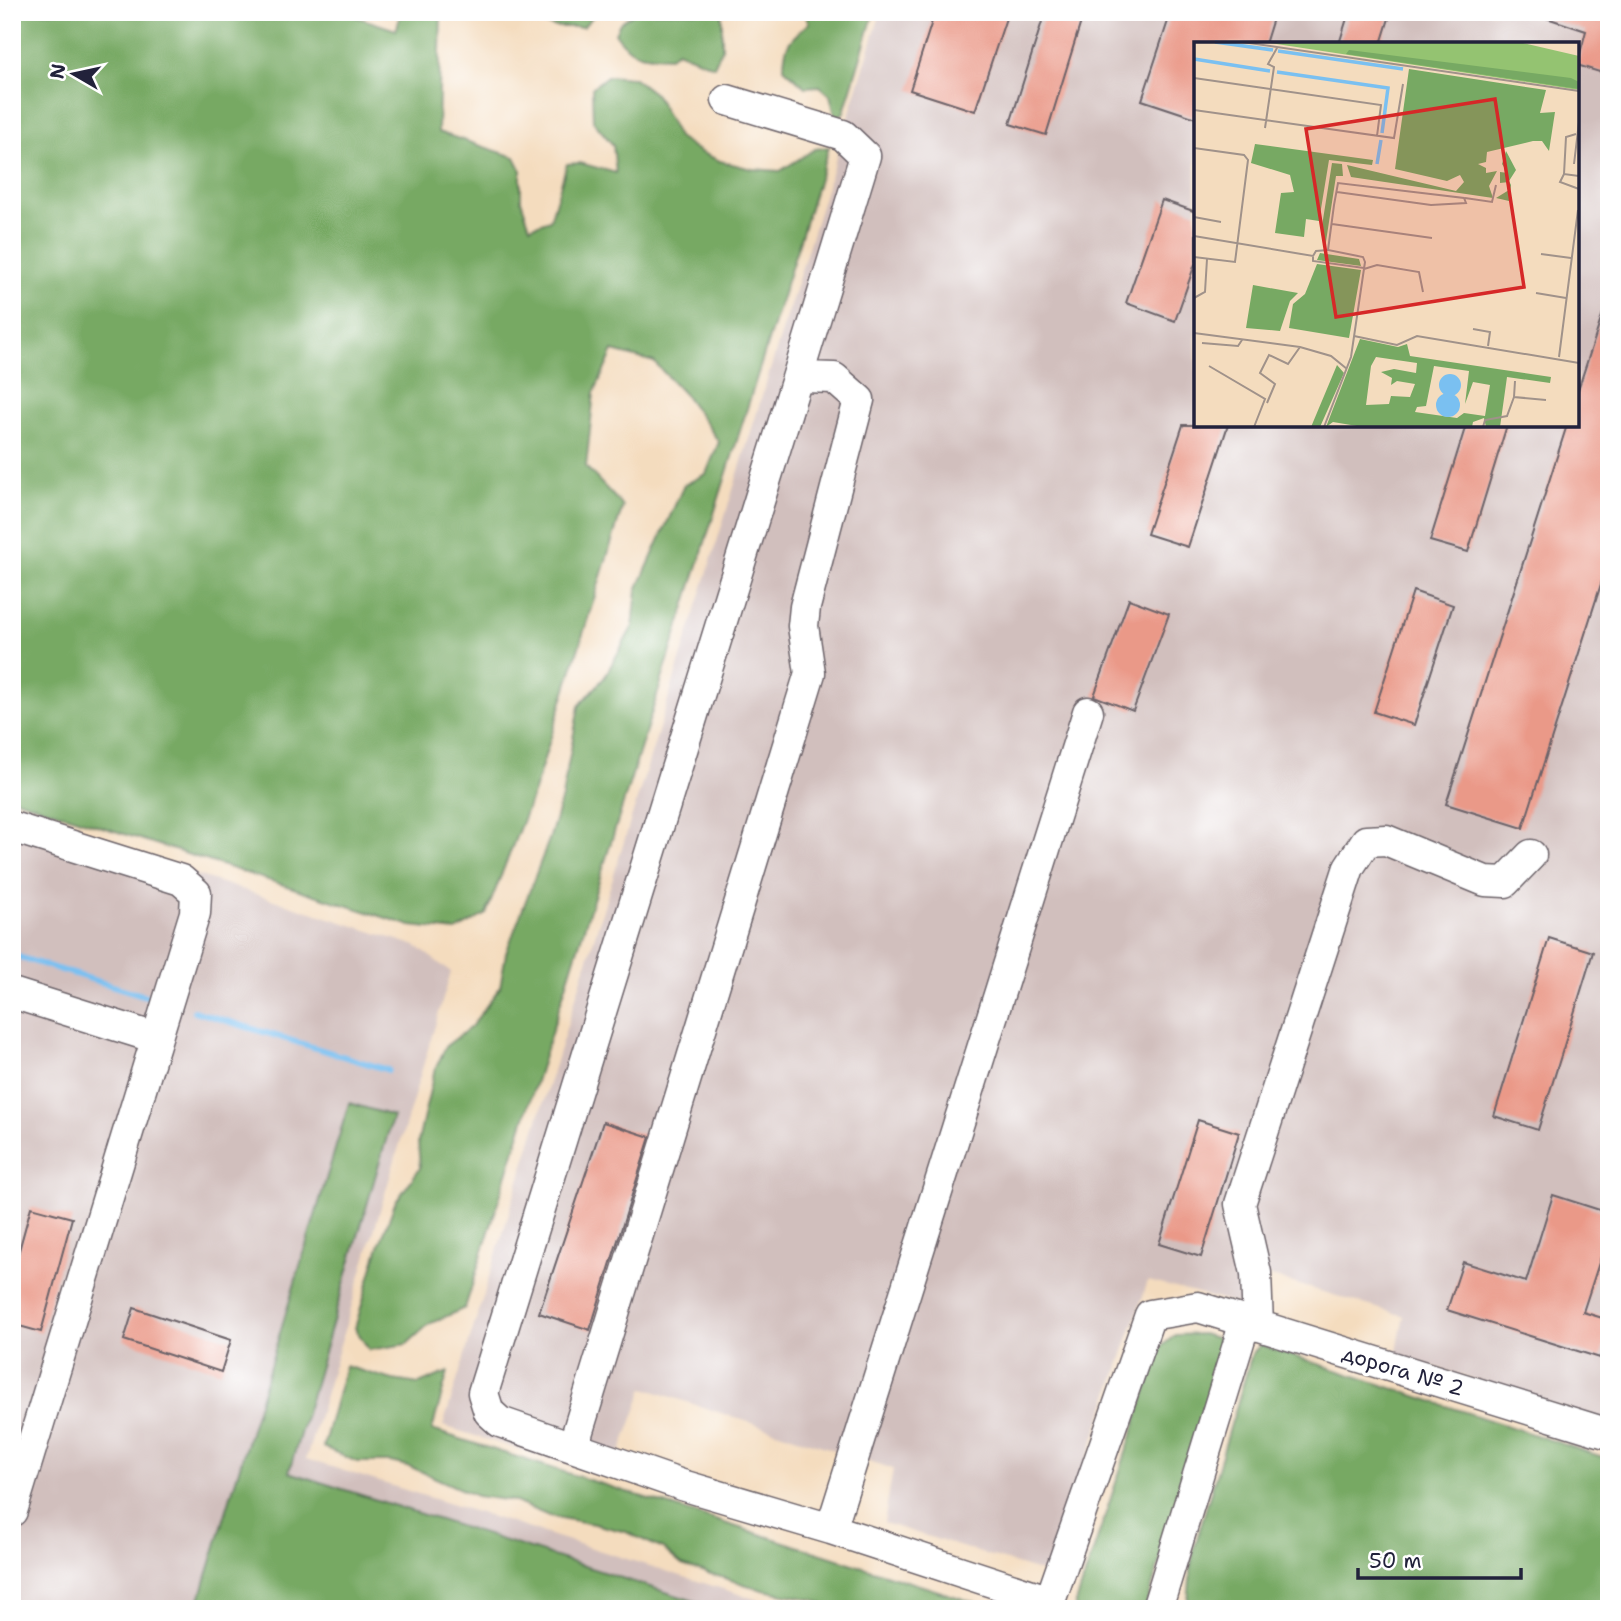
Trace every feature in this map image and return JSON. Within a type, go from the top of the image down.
[{"type":"street","points":[[727,100],[843,135],[864,156],[483,1393],[489,1412],[500,1422],[682,1485],[831,1529],[1049,1605]]},
{"type":"street","points":[[573,1447],[810,673],[803,626],[805,607],[859,400],[834,378],[803,377],[795,385]]},
{"type":"street","points":[[831,1529],[1088,712]]},
{"type":"street","points":[[12,827],[181,880],[196,893],[195,913],[12,1511]]},
{"type":"street","points":[[1157,1609],[1251,1324],[1256,1273],[1240,1204],[1349,867],[1366,841],[1387,840],[1485,881],[1505,882],[1531,855]]},
{"type":"street","points":[[12,993],[156,1038]]},
{"type":"street","name":"дорога № 2","points":[[1049,1605],[1150,1315],[1198,1307],[1609,1434]]},
{"type":"shaded area","points":[[881,12],[1609,12],[1609,1422],[1396,1355],[1404,1316],[1266,1275],[1246,1272],[1241,1305],[1148,1281],[1048,1574],[884,1523],[893,1469],[644,1388],[611,1478],[443,1426]]},
{"type":"shaded area","points":[[12,815],[416,946],[451,972],[306,1459],[787,1609],[12,1609]]},
{"type":"green space","points":[[12,12],[342,12],[396,30],[402,12],[441,12],[438,132],[515,157],[521,169],[521,200],[530,227],[550,220],[567,164],[580,163],[616,173],[613,145],[593,121],[592,88],[607,76],[634,78],[656,95],[678,137],[700,152],[720,161],[752,169],[780,171],[815,149],[829,147],[465,1308],[429,1324],[407,1344],[369,1350],[355,1328],[378,1249],[395,1203],[420,1168],[418,1142],[434,1072],[446,1046],[471,1027],[500,987],[506,953],[550,837],[562,797],[579,706],[604,678],[633,626],[637,590],[684,485],[706,474],[719,442],[685,395],[654,362],[613,351],[594,393],[586,467],[623,506],[534,791],[486,914],[456,931],[411,926],[12,798]]},
{"type":"green space","points":[[506,12],[597,12],[583,27],[554,27]]},
{"type":"green space","points":[[635,12],[722,12],[722,49],[714,66],[677,51],[670,57],[632,51],[615,33],[620,23]]},
{"type":"green space","points":[[804,12],[860,12],[873,16],[844,112],[836,120],[830,95],[820,86],[805,87],[784,68],[785,53],[790,42],[809,23]]},
{"type":"green space","points":[[349,1103],[393,1116],[289,1472],[719,1609],[197,1609]]},
{"type":"green space","points":[[1202,1334],[1228,1341],[1145,1609],[1074,1609],[1161,1347],[1175,1335]]},
{"type":"green space","points":[[1260,1345],[1609,1459],[1609,1609],[1187,1609],[1193,1552],[1252,1354]]},
{"type":"green space","points":[[345,1366],[393,1380],[419,1384],[448,1372],[432,1430],[995,1609],[831,1609],[815,1600],[763,1590],[682,1565],[663,1549],[626,1532],[549,1516],[513,1501],[476,1496],[411,1467],[390,1462],[357,1462],[323,1447]]},
{"type":"building","points":[[935,12],[1008,12],[975,111],[910,90]]},
{"type":"building","points":[[1045,12],[1084,12],[1046,135],[1010,124]]},
{"type":"building","points":[[1171,12],[1275,12],[1266,42],[1194,42],[1194,117],[1142,100]]},
{"type":"building","points":[[1349,12],[1391,12],[1382,42],[1340,42]]},
{"type":"building","points":[[1539,12],[1609,12],[1609,75],[1579,66],[1586,31],[1538,15]]},
{"type":"building","points":[[1162,200],[1194,211],[1194,267],[1175,321],[1126,303]]},
{"type":"building","points":[[1605,307],[1609,307],[1609,559],[1523,828],[1446,804],[1566,427],[1579,427],[1579,387]]},
{"type":"building","points":[[1183,425],[1227,427],[1188,547],[1147,534]]},
{"type":"building","points":[[1465,427],[1506,427],[1468,552],[1430,541]]},
{"type":"building","points":[[1413,591],[1453,605],[1414,725],[1374,712]]},
{"type":"building","points":[[1129,599],[1169,614],[1133,711],[1094,696]]},
{"type":"building","points":[[1549,938],[1593,952],[1538,1130],[1494,1116]]},
{"type":"building","points":[[1198,1120],[1239,1133],[1201,1257],[1159,1244]]},
{"type":"building","points":[[603,1122],[650,1137],[590,1330],[539,1313]]},
{"type":"building","points":[[1553,1195],[1609,1213],[1609,1232],[1583,1312],[1609,1320],[1609,1331],[1600,1358],[1447,1310],[1463,1262],[1526,1282]]},
{"type":"building","points":[[31,1207],[72,1218],[41,1332],[12,1324],[12,1276]]},
{"type":"building","points":[[134,1308],[231,1340],[221,1372],[124,1340]]},
{"type":"waterway","points":[[12,955],[149,997]]},
{"type":"waterway","points":[[194,1011],[388,1070]]}]
